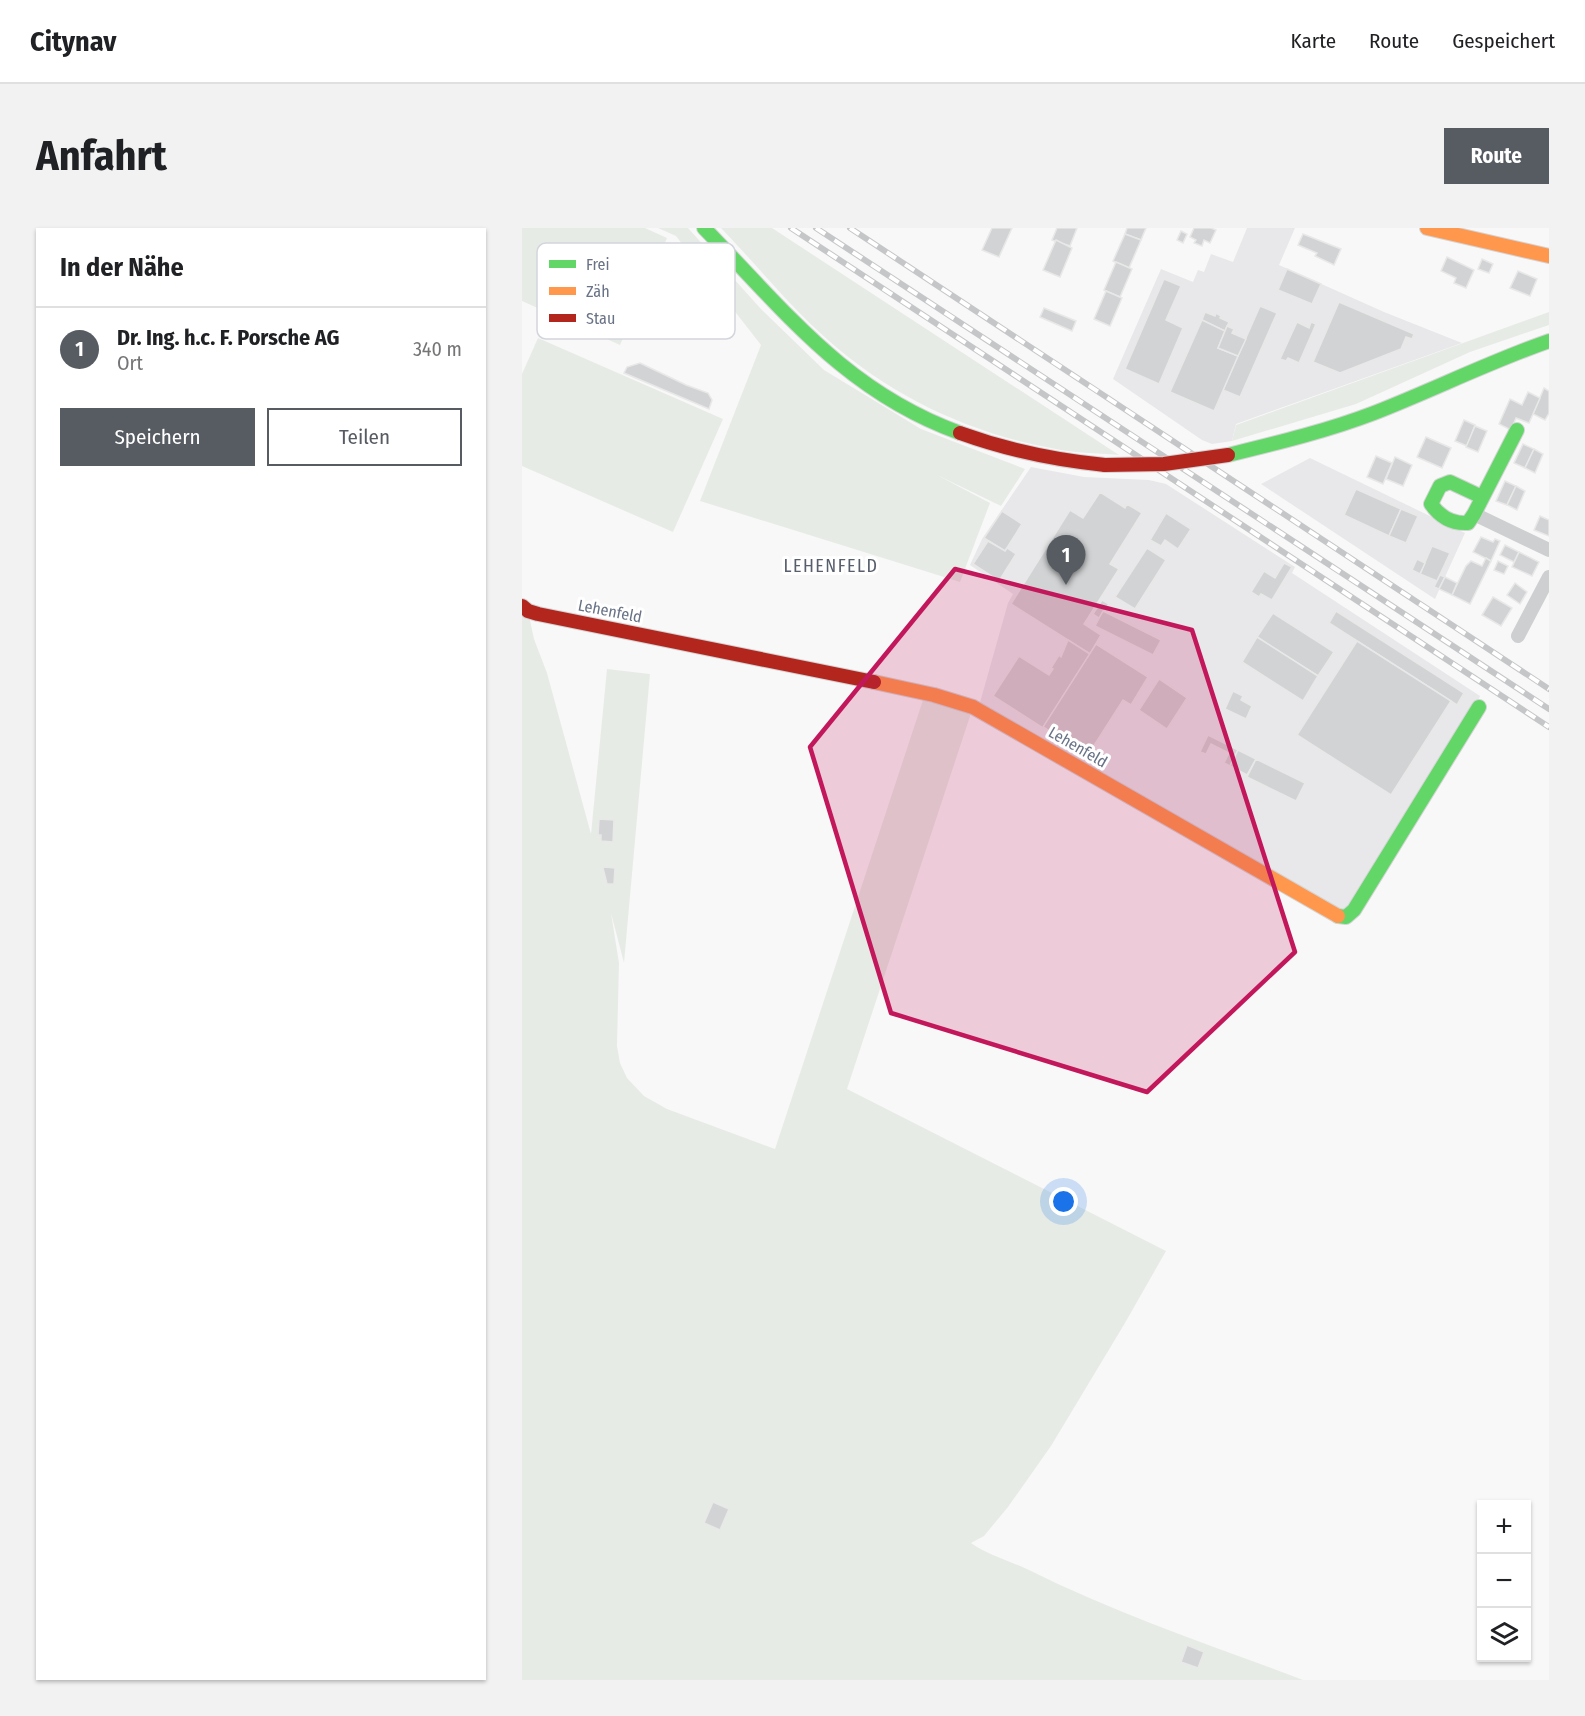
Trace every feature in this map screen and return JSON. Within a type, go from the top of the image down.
[{"type":"street","points":[[704,228],[718,243]]},
{"type":"street","points":[[1427,228],[1549,256]]},
{"type":"street","points":[[735,260],[819,348],[864,384],[887,398],[933,422],[1003,448],[1048,459],[1105,465],[1164,464],[1228,455],[1334,427],[1374,413],[1465,373],[1549,341]]},
{"type":"street","points":[[1482,497],[1450,482],[1440,486],[1431,504],[1436,513],[1460,524],[1468,523],[1474,514],[1516,430]]},
{"type":"street","points":[[1474,514],[1549,550]]},
{"type":"street","points":[[1518,636],[1549,577]]},
{"type":"street","name":"Lehenfeld","points":[[525,608],[925,693],[973,707],[1340,917],[1352,914],[1479,707]]},
{"type":"highlighted area","points":[[955,569],[1192,630],[1295,952],[1147,1092],[891,1013],[810,747]]},
{"type":"shaded area","points":[[522,228],[645,228],[667,238],[665,243],[537,243],[537,308],[522,301]]},
{"type":"shaded area","points":[[658,228],[688,228],[702,243],[681,243],[676,236]]},
{"type":"shaded area","points":[[721,228],[772,228],[1119,455],[1068,451],[990,433],[905,395],[852,360],[828,340],[786,299]]},
{"type":"shaded area","points":[[1247,228],[1295,228],[1279,265],[1384,312],[1462,343],[1236,424],[1232,441],[1212,444],[1202,440],[1113,379],[1161,269],[1193,282],[1198,270],[1204,272],[1211,254],[1233,262]]},
{"type":"shaded area","points":[[735,280],[761,309],[824,370],[921,429],[1025,469],[1001,506],[937,475],[990,503],[960,582],[700,501],[761,345],[735,312]]},
{"type":"shaded area","points":[[1549,312],[1549,325],[1470,352],[1356,404],[1232,441],[1236,425]]},
{"type":"shaded area","points":[[538,339],[540,339],[723,419],[673,532],[522,466],[522,374]]},
{"type":"shaded area","points":[[607,339],[623,339],[620,345]]},
{"type":"shaded area","points":[[1310,458],[1465,533],[1435,599],[1261,484]]},
{"type":"shaded area","points":[[1031,467],[1084,477],[1149,480],[1166,484],[1295,567],[1292,573],[1480,696],[1469,723],[1347,917],[979,706],[1008,603],[1013,594],[970,565],[982,539]]},
{"type":"shaded area","points":[[522,606],[528,611],[534,639],[547,673],[591,834],[607,669],[650,674],[624,963],[611,913],[619,963],[617,1046],[620,1063],[627,1078],[644,1096],[667,1109],[775,1149],[925,694],[973,707],[847,1089],[1166,1251],[1051,1446],[1008,1507],[984,1536],[971,1543],[1096,1601],[1303,1680],[522,1680]]},
{"type":"building","points":[[992,228],[1012,228],[999,257],[982,250]]},
{"type":"building","points":[[1057,228],[1077,228],[1070,246],[1052,240]]},
{"type":"building","points":[[1127,228],[1146,228],[1141,240],[1125,234]]},
{"type":"building","points":[[1194,228],[1216,230],[1210,243],[1204,240],[1202,246],[1194,243],[1196,240],[1190,237]]},
{"type":"building","points":[[1181,231],[1187,234],[1183,243],[1177,240]]},
{"type":"building","points":[[1125,234],[1141,240],[1129,268],[1113,261]]},
{"type":"building","points":[[1303,234],[1341,249],[1334,265],[1315,256],[1317,253],[1298,245]]},
{"type":"building","points":[[1056,240],[1072,248],[1060,277],[1043,270]]},
{"type":"building","points":[[1447,257],[1474,270],[1466,288],[1454,283],[1456,278],[1441,271]]},
{"type":"building","points":[[1482,259],[1493,264],[1489,273],[1478,269]]},
{"type":"building","points":[[1116,262],[1132,269],[1120,297],[1104,290]]},
{"type":"building","points":[[1287,269],[1321,284],[1312,304],[1278,290]]},
{"type":"building","points":[[1518,271],[1537,279],[1530,296],[1510,288]]},
{"type":"building","points":[[1164,279],[1181,286],[1166,320],[1183,328],[1159,384],[1125,369]]},
{"type":"building","points":[[1106,291],[1122,298],[1110,326],[1094,319]]},
{"type":"building","points":[[1339,302],[1414,334],[1412,339],[1406,337],[1401,349],[1340,373],[1313,362]]},
{"type":"building","points":[[1260,306],[1277,313],[1240,397],[1223,390]]},
{"type":"building","points":[[1044,308],[1076,321],[1072,331],[1040,317]]},
{"type":"building","points":[[1205,312],[1215,316],[1216,313],[1221,316],[1220,318],[1229,322],[1225,331],[1202,320]]},
{"type":"building","points":[[1202,320],[1225,331],[1218,348],[1238,356],[1214,411],[1170,392]]},
{"type":"building","points":[[1297,322],[1309,328],[1311,322],[1316,324],[1299,363],[1288,358],[1286,361],[1280,359]]},
{"type":"building","points":[[1227,326],[1234,329],[1232,333],[1246,339],[1238,356],[1218,348]]},
{"type":"building","points":[[640,363],[708,393],[712,400],[709,409],[624,373],[627,367]]},
{"type":"building","points":[[1544,388],[1549,391],[1549,413],[1545,420],[1533,414]]},
{"type":"building","points":[[1528,392],[1540,398],[1529,423],[1516,418],[1511,430],[1499,424],[1510,399],[1522,405]]},
{"type":"building","points":[[1464,420],[1475,425],[1467,446],[1455,441]]},
{"type":"building","points":[[1475,426],[1487,431],[1478,452],[1466,447]]},
{"type":"building","points":[[1426,437],[1451,448],[1442,468],[1417,457]]},
{"type":"building","points":[[1523,444],[1534,449],[1525,468],[1514,463]]},
{"type":"building","points":[[1534,449],[1543,454],[1535,473],[1525,468]]},
{"type":"building","points":[[1376,456],[1392,463],[1383,484],[1367,477]]},
{"type":"building","points":[[1395,457],[1412,465],[1403,486],[1386,479]]},
{"type":"building","points":[[1505,481],[1516,486],[1507,505],[1496,501]]},
{"type":"building","points":[[1516,486],[1525,491],[1517,510],[1507,505]]},
{"type":"building","points":[[1356,489],[1401,509],[1389,536],[1344,515]]},
{"type":"building","points":[[1100,492],[1125,508],[1127,504],[1142,513],[1110,564],[1119,569],[1084,624],[1101,635],[1090,654],[1011,604],[1070,510],[1083,518]]},
{"type":"building","points":[[1401,509],[1418,516],[1406,543],[1389,536]]},
{"type":"building","points":[[1002,511],[1022,524],[1005,551],[984,538]]},
{"type":"building","points":[[1166,513],[1191,529],[1178,549],[1165,540],[1161,546],[1150,540]]},
{"type":"building","points":[[1540,516],[1549,520],[1549,536],[1534,530]]},
{"type":"building","points":[[1481,537],[1493,542],[1495,539],[1500,541],[1491,561],[1473,552]]},
{"type":"building","points":[[988,541],[1005,551],[1007,548],[1016,554],[999,581],[973,564]]},
{"type":"building","points":[[1505,545],[1519,552],[1514,562],[1500,555]]},
{"type":"building","points":[[1432,546],[1450,553],[1437,581],[1420,574]]},
{"type":"building","points":[[1147,548],[1166,560],[1135,609],[1115,597]]},
{"type":"building","points":[[1519,552],[1539,562],[1532,576],[1512,567]]},
{"type":"building","points":[[1486,558],[1491,561],[1470,604],[1452,595],[1466,566],[1471,561],[1482,566]]},
{"type":"building","points":[[1417,559],[1425,563],[1420,574],[1412,570]]},
{"type":"building","points":[[1498,561],[1508,566],[1504,574],[1494,570]]},
{"type":"building","points":[[1284,563],[1292,567],[1272,600],[1261,594],[1259,597],[1251,592],[1264,571],[1275,578]]},
{"type":"building","points":[[1440,575],[1445,577],[1439,589],[1434,587]]},
{"type":"building","points":[[1445,577],[1457,583],[1452,595],[1439,589]]},
{"type":"building","points":[[1515,583],[1527,592],[1520,604],[1507,595]]},
{"type":"building","points":[[1493,597],[1512,608],[1501,626],[1482,615]]},
{"type":"building","points":[[1102,600],[1109,604],[1099,618],[1093,614]]},
{"type":"building","points":[[1103,611],[1161,640],[1153,655],[1095,626]]},
{"type":"building","points":[[1336,611],[1464,693],[1457,705],[1329,623]]},
{"type":"building","points":[[1273,613],[1334,652],[1318,676],[1257,637]]},
{"type":"building","points":[[1257,637],[1318,676],[1303,701],[1242,662]]},
{"type":"building","points":[[1068,640],[1090,654],[1043,728],[993,696],[1019,656],[1049,675],[1059,655],[1061,657]]},
{"type":"building","points":[[1357,641],[1451,701],[1391,795],[1297,735]]},
{"type":"building","points":[[1096,644],[1148,677],[1131,705],[1123,700],[1088,755],[1043,727]]},
{"type":"building","points":[[1159,679],[1187,698],[1167,729],[1139,710]]},
{"type":"building","points":[[1233,691],[1243,696],[1241,700],[1252,706],[1246,719],[1225,709]]},
{"type":"building","points":[[1208,735],[1238,750],[1230,766],[1224,763],[1229,753],[1211,744],[1206,754],[1200,752]]},
{"type":"building","points":[[1238,750],[1256,759],[1247,775],[1230,766]]},
{"type":"building","points":[[1256,759],[1305,783],[1296,801],[1247,777]]},
{"type":"building","points":[[599,819],[614,820],[613,842],[601,841],[601,835],[598,835]]},
{"type":"building","points":[[604,867],[615,868],[614,884],[607,884]]},
{"type":"building","points":[[713,1502],[729,1509],[720,1530],[704,1523]]},
{"type":"building","points":[[1187,1645],[1204,1652],[1198,1668],[1181,1662]]},
{"type":"railway","points":[[791,228],[1549,727]]},
{"type":"railway","points":[[816,228],[1549,709]]},
{"type":"railway","points":[[850,228],[1549,689]]},
{"type":"traffic: fast","points":[[704,228],[718,243]]},
{"type":"traffic: fast","points":[[735,260],[791,319],[850,372],[883,395],[920,416],[960,433]]},
{"type":"traffic: fast","points":[[1228,455],[1356,419],[1549,341]]},
{"type":"traffic: fast","points":[[1482,497],[1450,482],[1440,486],[1431,504],[1447,519],[1468,523],[1474,514],[1517,430]]},
{"type":"traffic: fast","points":[[1338,916],[1346,917],[1354,910],[1479,707]]},
{"type":"traffic: slow","points":[[1427,228],[1549,256]]},
{"type":"traffic: slow","points":[[874,682],[934,695],[973,707],[1338,916]]},
{"type":"traffic: jam","points":[[960,433],[1031,453],[1105,465]]},
{"type":"traffic: jam","points":[[1105,465],[1164,464],[1228,455]]},
{"type":"traffic: jam","points":[[522,606],[538,614],[874,682]]},
{"type":"place","name":"Dr. Ing. h.c. F. Porsche AG","points":[[1066,585]]},
{"type":"district","name":"LEHENFELD","points":[[831,566]]}]
